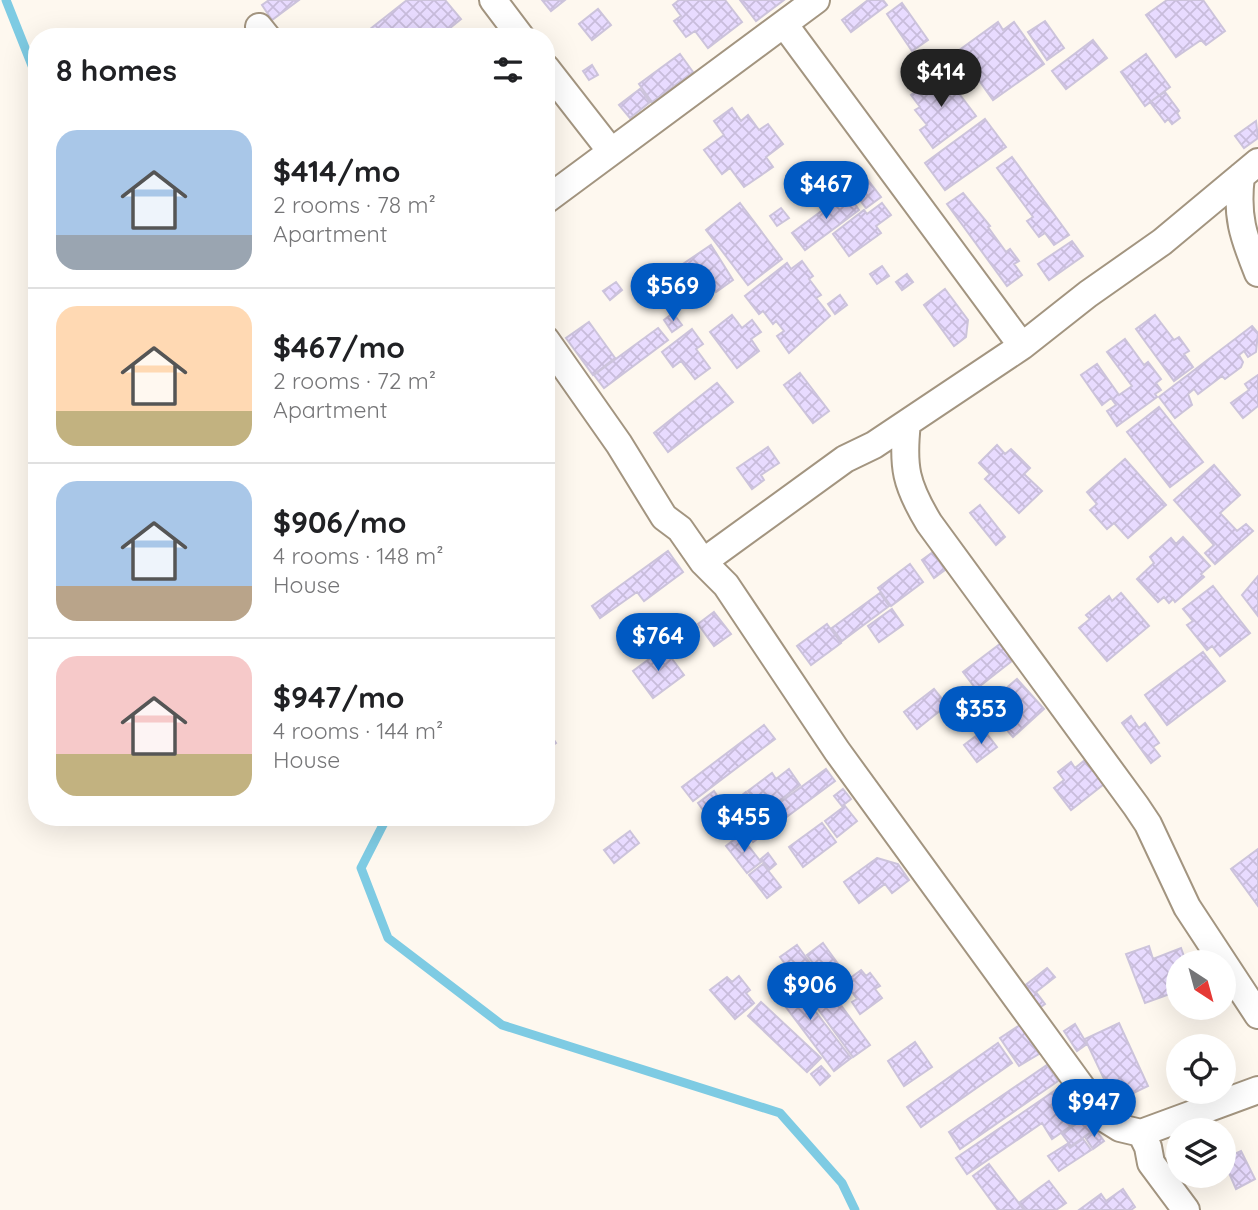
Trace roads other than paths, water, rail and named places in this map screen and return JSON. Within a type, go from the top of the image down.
[{"type":"street","points":[[493,0],[514,28]]},
{"type":"street","points":[[555,193],[817,0]]},
{"type":"street","points":[[784,24],[1022,346]]},
{"type":"street","points":[[555,80],[610,150]]},
{"type":"street","points":[[703,562],[845,460],[907,423],[1022,346],[1088,294],[1162,242],[1249,169]]},
{"type":"street","points":[[1249,169],[1239,217],[1243,237],[1258,272]]},
{"type":"street","points":[[555,353],[620,444],[664,517],[680,529],[703,562],[726,585],[837,751],[1097,1108],[1120,1128],[1141,1133],[1258,1090]]},
{"type":"street","points":[[907,423],[904,469],[916,502],[972,583],[1136,806],[1148,824],[1187,907],[1258,1015]]},
{"type":"street","points":[[1141,1133],[1148,1147],[1151,1163],[1186,1210]]},
{"type":"waterway","points":[[6,0],[28,55]]},
{"type":"waterway","points":[[382,826],[361,868],[388,938],[502,1025],[780,1113],[842,1183],[855,1210]]}]
